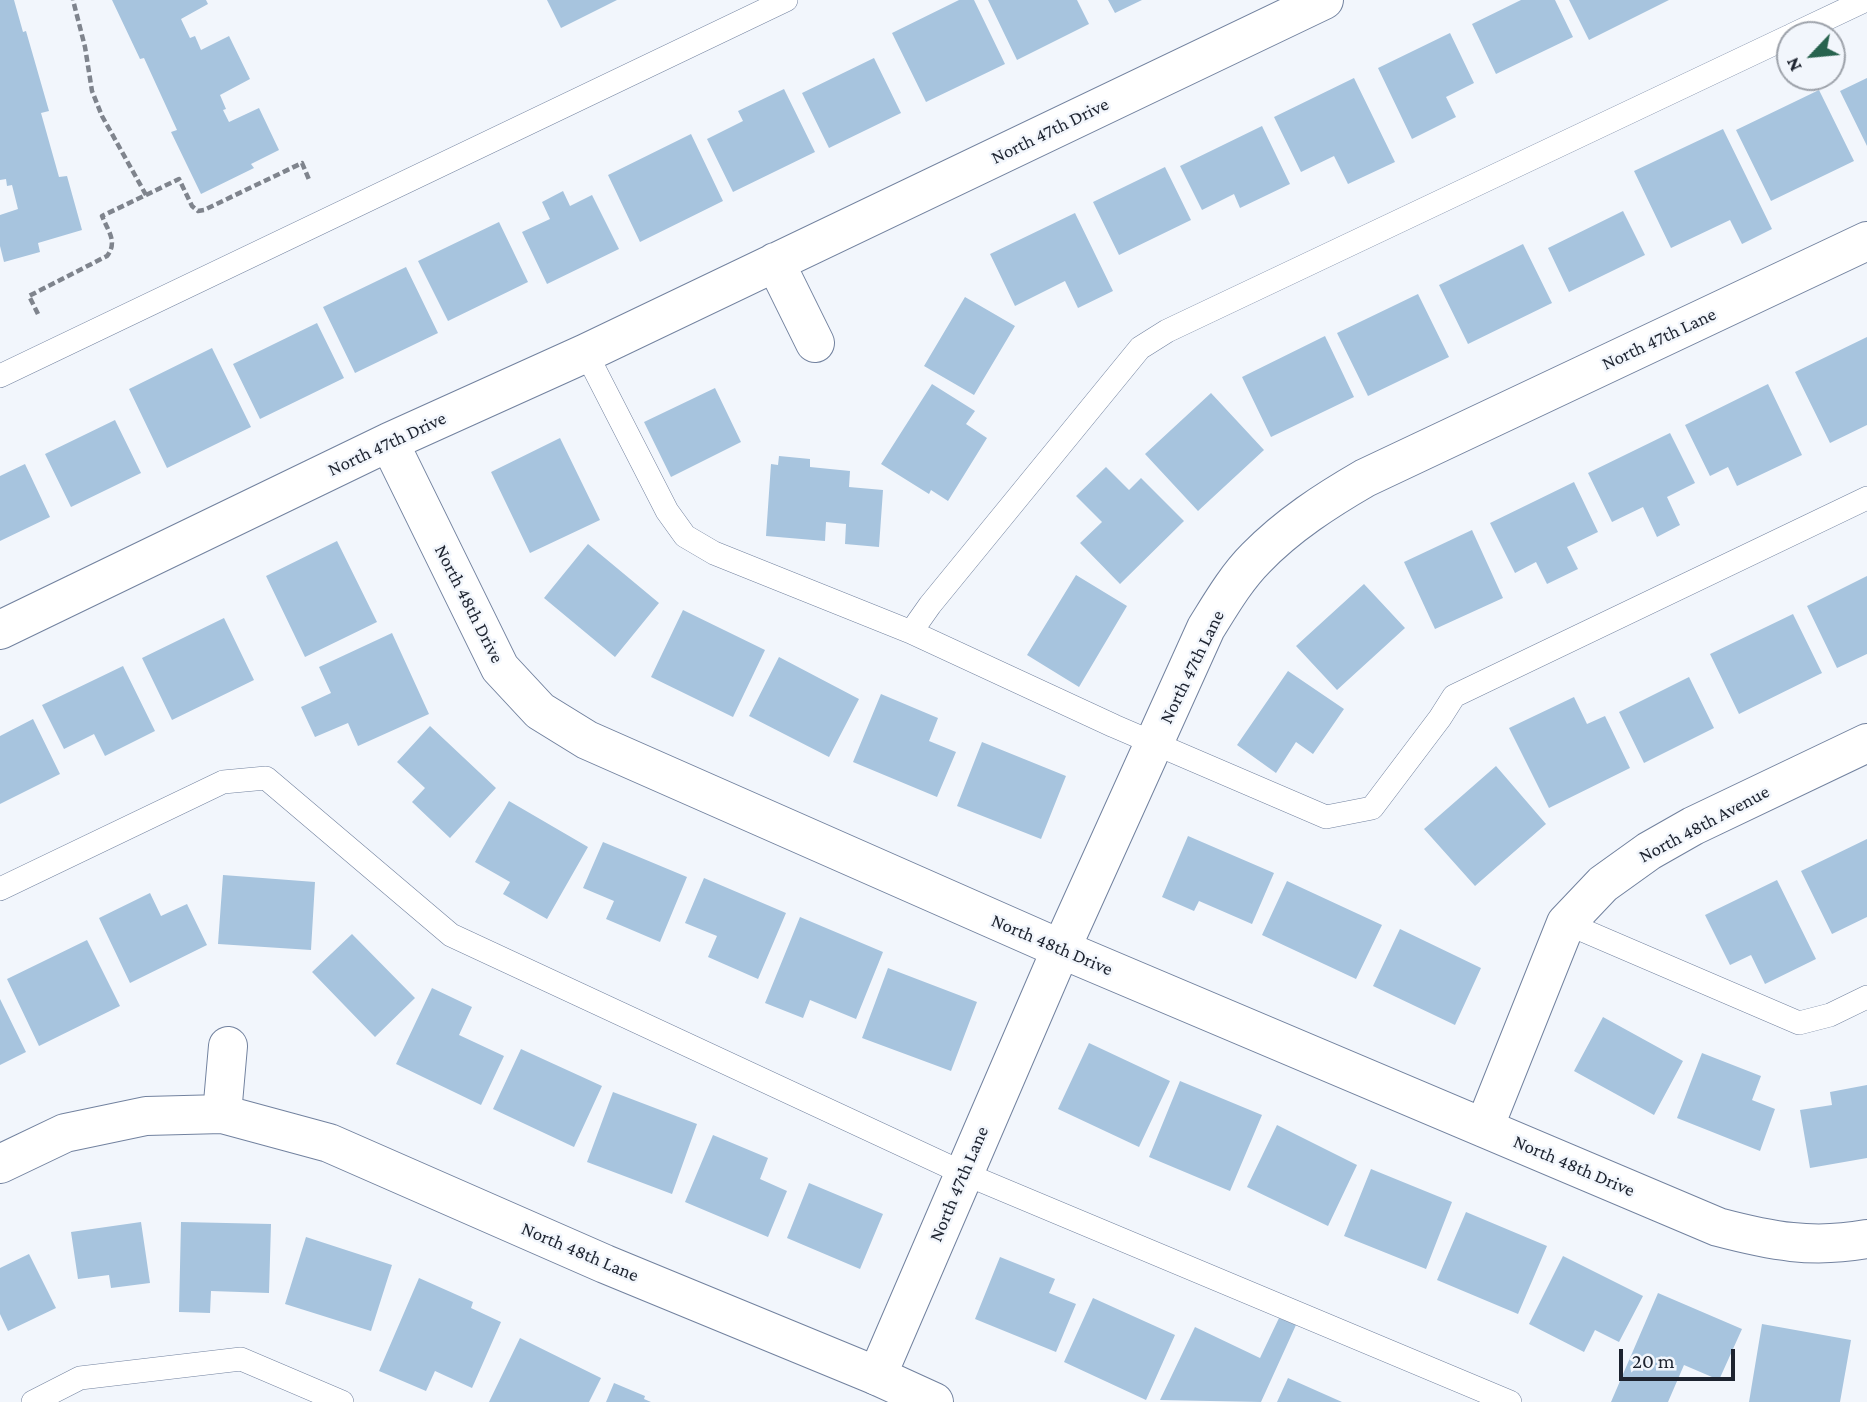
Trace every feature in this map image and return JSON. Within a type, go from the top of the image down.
[{"type":"street","name":"North 47th Drive","points":[[0,630],[389,442],[586,353],[1324,0]]},
{"type":"street","name":"North 47th Lane","points":[[877,1376],[1061,949],[1206,628],[1231,589],[1256,558],[1325,501],[1366,478],[1867,241]]},
{"type":"street","points":[[775,262],[815,343]]},
{"type":"street","name":"North 48th Drive","points":[[389,442],[500,668],[540,711],[587,740],[1061,949],[1718,1227],[1765,1239],[1830,1245],[1867,1239]]},
{"type":"street","name":"North 48th Avenue","points":[[1484,1128],[1566,923],[1603,884],[1649,851],[1693,825],[1867,743]]},
{"type":"street","points":[[222,1114],[228,1046]]},
{"type":"street","name":"North 48th Lane","points":[[0,1164],[65,1133],[146,1116],[222,1114],[329,1143],[605,1264],[934,1402]]},
{"type":"lane","points":[[0,376],[786,0]]},
{"type":"lane","points":[[1821,21],[1866,0]]},
{"type":"lane","points":[[911,632],[1140,348],[1167,331],[1776,42]]},
{"type":"lane","points":[[586,353],[667,511],[685,536],[713,552],[911,632],[1155,744],[1326,817],[1372,808],[1440,719],[1454,696],[1867,498]]},
{"type":"lane","points":[[0,889],[223,782],[266,778],[451,935],[963,1173],[1510,1402]]},
{"type":"lane","points":[[1566,923],[1799,1023],[1830,1015],[1867,997]]},
{"type":"lane","points":[[33,1402],[80,1378],[241,1359],[342,1402]]},
{"type":"path","points":[[73,0],[93,91],[103,116],[146,195]]},
{"type":"path","points":[[38,314],[29,296],[107,256],[113,249],[113,240],[102,216],[179,179],[192,206],[198,211],[302,163],[310,182]]},
{"type":"building","points":[[0,0],[14,0],[23,32],[26,31],[49,111],[41,113],[59,177],[67,176],[82,230],[38,243],[40,252],[4,262],[0,246],[0,215],[18,209],[12,185],[7,186],[6,179],[0,180]]},
{"type":"building","points":[[112,0],[206,0],[208,4],[181,19],[190,38],[195,36],[201,50],[229,36],[250,79],[220,95],[226,109],[223,110],[229,122],[259,108],[279,150],[251,164],[254,168],[201,194],[171,132],[177,130],[144,58],[140,59]]},
{"type":"building","points":[[547,0],[617,0],[561,28]]},
{"type":"building","points":[[959,0],[974,0],[1005,64],[926,102],[892,33]]},
{"type":"building","points":[[988,0],[1077,0],[1089,24],[1017,60]]},
{"type":"building","points":[[1108,0],[1142,0],[1115,13]]},
{"type":"building","points":[[1521,0],[1555,0],[1573,37],[1496,74],[1472,24]]},
{"type":"building","points":[[1569,0],[1669,0],[1589,40]]},
{"type":"building","points":[[1450,33],[1474,83],[1446,97],[1456,117],[1412,139],[1378,68]]},
{"type":"building","points":[[874,58],[901,113],[829,148],[802,93]]},
{"type":"building","points":[[1354,78],[1395,162],[1348,184],[1334,156],[1301,172],[1274,117]]},
{"type":"building","points":[[1867,78],[1867,146],[1840,91],[1846,91],[1846,88]]},
{"type":"building","points":[[784,89],[815,152],[733,192],[707,139],[743,121],[738,111]]},
{"type":"building","points":[[1819,91],[1854,161],[1771,201],[1736,130]]},
{"type":"building","points":[[1262,126],[1290,184],[1240,208],[1234,194],[1202,210],[1180,166]]},
{"type":"building","points":[[1723,129],[1772,229],[1742,244],[1730,220],[1671,248],[1634,171]]},
{"type":"building","points":[[691,134],[723,201],[640,242],[608,175]]},
{"type":"building","points":[[1165,167],[1191,220],[1119,255],[1093,202]]},
{"type":"building","points":[[563,191],[570,206],[592,195],[619,249],[547,284],[522,232],[550,219],[542,202]]},
{"type":"building","points":[[1623,211],[1645,255],[1569,292],[1548,248]]},
{"type":"building","points":[[1075,213],[1113,291],[1078,308],[1065,281],[1015,306],[990,254]]},
{"type":"building","points":[[499,222],[528,282],[448,321],[418,261]]},
{"type":"building","points":[[1523,244],[1552,303],[1468,344],[1439,285]]},
{"type":"building","points":[[406,267],[438,333],[355,373],[323,307]]},
{"type":"building","points":[[1418,294],[1449,357],[1368,396],[1337,333]]},
{"type":"building","points":[[965,297],[1015,326],[974,395],[924,366]]},
{"type":"building","points":[[317,323],[344,378],[260,419],[233,364]]},
{"type":"building","points":[[1325,336],[1354,397],[1271,437],[1242,377]]},
{"type":"building","points":[[1867,337],[1867,425],[1830,443],[1795,372]]},
{"type":"building","points":[[212,348],[251,427],[167,468],[129,389]]},
{"type":"building","points":[[932,384],[975,411],[966,424],[987,438],[948,501],[931,490],[929,494],[881,464]]},
{"type":"building","points":[[1768,384],[1802,455],[1737,486],[1728,467],[1710,476],[1685,425]]},
{"type":"building","points":[[715,388],[741,442],[671,477],[644,422]]},
{"type":"building","points":[[1211,393],[1264,450],[1198,511],[1145,454]]},
{"type":"building","points":[[115,420],[141,473],[71,507],[45,454]]},
{"type":"building","points":[[1670,433],[1695,483],[1667,497],[1680,525],[1657,537],[1643,507],[1612,522],[1588,473]]},
{"type":"building","points":[[560,438],[600,520],[530,553],[491,472]]},
{"type":"building","points":[[779,456],[810,459],[810,467],[850,471],[849,487],[883,490],[879,547],[845,544],[846,524],[826,522],[825,541],[766,536],[771,464],[778,465]]},
{"type":"building","points":[[25,464],[50,517],[0,541],[0,476]]},
{"type":"building","points":[[1106,467],[1129,490],[1141,478],[1184,521],[1120,584],[1080,543],[1102,522],[1076,496]]},
{"type":"building","points":[[1574,482],[1598,532],[1567,547],[1578,569],[1547,584],[1536,562],[1515,573],[1490,523]]},
{"type":"building","points":[[1472,530],[1503,598],[1435,629],[1404,562]]},
{"type":"building","points":[[337,541],[377,622],[305,657],[266,576]]},
{"type":"building","points":[[588,544],[659,603],[615,657],[544,598]]},
{"type":"building","points":[[1076,575],[1127,606],[1079,687],[1027,655]]},
{"type":"building","points":[[1867,576],[1867,654],[1837,668],[1807,606]]},
{"type":"building","points":[[1364,584],[1405,628],[1337,690],[1296,646]]},
{"type":"building","points":[[683,610],[765,650],[733,717],[651,677]]},
{"type":"building","points":[[1793,614],[1822,673],[1739,714],[1710,654]]},
{"type":"building","points":[[224,618],[254,680],[172,720],[142,658]]},
{"type":"building","points":[[392,633],[429,714],[358,746],[348,723],[315,737],[301,707],[331,693],[319,667]]},
{"type":"building","points":[[779,657],[859,699],[829,757],[749,716]]},
{"type":"building","points":[[123,666],[155,731],[105,756],[94,734],[64,749],[42,705]]},
{"type":"building","points":[[1288,671],[1344,709],[1313,754],[1296,742],[1276,773],[1237,745]]},
{"type":"building","points":[[1689,677],[1714,728],[1644,763],[1619,712]]},
{"type":"building","points":[[881,694],[938,718],[929,741],[956,752],[937,797],[853,762]]},
{"type":"building","points":[[1574,697],[1587,724],[1605,716],[1630,768],[1549,808],[1509,728]]},
{"type":"building","points":[[33,719],[60,774],[0,804],[0,736]]},
{"type":"building","points":[[430,726],[496,788],[450,838],[412,802],[425,788],[397,762]]},
{"type":"building","points":[[982,742],[1066,776],[1041,839],[957,806]]},
{"type":"building","points":[[1496,766],[1546,824],[1475,886],[1424,829]]},
{"type":"building","points":[[509,801],[588,847],[547,919],[503,894],[510,882],[475,862]]},
{"type":"building","points":[[1188,836],[1274,873],[1252,924],[1199,901],[1194,911],[1162,897]]},
{"type":"building","points":[[1867,839],[1867,917],[1832,934],[1801,871]]},
{"type":"building","points":[[603,842],[687,877],[660,942],[606,919],[614,901],[583,888]]},
{"type":"building","points":[[223,875],[315,882],[311,950],[218,944]]},
{"type":"building","points":[[704,878],[786,913],[758,979],[708,957],[717,936],[685,923]]},
{"type":"building","points":[[1777,880],[1816,959],[1765,984],[1751,955],[1730,965],[1705,915]]},
{"type":"building","points":[[1287,881],[1382,925],[1356,979],[1262,935]]},
{"type":"building","points":[[150,893],[161,916],[187,904],[207,945],[130,983],[99,918]]},
{"type":"building","points":[[800,917],[883,952],[856,1019],[810,1000],[803,1018],[765,1003]]},
{"type":"building","points":[[1400,929],[1481,968],[1455,1025],[1373,986]]},
{"type":"building","points":[[352,934],[415,998],[375,1037],[312,972]]},
{"type":"building","points":[[87,940],[120,1006],[39,1046],[7,979]]},
{"type":"building","points":[[888,968],[977,1002],[951,1071],[862,1038]]},
{"type":"building","points":[[432,988],[472,1007],[459,1035],[504,1056],[481,1105],[396,1064]]},
{"type":"building","points":[[0,999],[26,1052],[0,1065]]},
{"type":"building","points":[[1603,1017],[1683,1061],[1654,1115],[1574,1071]]},
{"type":"building","points":[[1089,1043],[1170,1081],[1139,1147],[1058,1109]]},
{"type":"building","points":[[521,1049],[602,1086],[574,1147],[493,1109]]},
{"type":"building","points":[[1702,1053],[1761,1076],[1752,1100],[1775,1109],[1760,1151],[1677,1118]]},
{"type":"building","points":[[1180,1081],[1262,1115],[1230,1191],[1149,1157]]},
{"type":"building","points":[[1867,1085],[1867,1158],[1810,1168],[1800,1110],[1832,1105],[1830,1092]]},
{"type":"building","points":[[613,1092],[697,1124],[672,1194],[587,1162]]},
{"type":"building","points":[[1277,1125],[1357,1165],[1328,1226],[1247,1187]]},
{"type":"building","points":[[713,1135],[768,1158],[760,1179],[787,1191],[768,1237],[685,1202]]},
{"type":"building","points":[[1371,1169],[1452,1202],[1426,1269],[1344,1236]]},
{"type":"building","points":[[809,1183],[883,1214],[860,1269],[787,1238]]},
{"type":"building","points":[[1466,1212],[1547,1246],[1518,1314],[1437,1280]]},
{"type":"building","points":[[141,1222],[150,1283],[111,1288],[109,1275],[78,1279],[71,1232]]},
{"type":"building","points":[[181,1222],[271,1224],[269,1293],[211,1291],[210,1313],[179,1312]]},
{"type":"building","points":[[306,1237],[392,1265],[371,1331],[285,1304]]},
{"type":"building","points":[[29,1254],[56,1308],[8,1331],[0,1314],[0,1268]]},
{"type":"building","points":[[1563,1256],[1643,1296],[1619,1342],[1595,1330],[1584,1352],[1529,1324]]},
{"type":"building","points":[[1000,1257],[1055,1279],[1049,1293],[1076,1304],[1056,1352],[975,1319]]},
{"type":"building","points":[[419,1278],[473,1302],[471,1308],[501,1322],[472,1388],[435,1371],[426,1391],[379,1371]]},
{"type":"building","points":[[1658,1293],[1742,1329],[1719,1380],[1684,1365],[1668,1402],[1611,1402]]},
{"type":"building","points":[[1093,1298],[1175,1335],[1146,1400],[1064,1362]]},
{"type":"building","points":[[1279,1318],[1296,1325],[1261,1402],[1160,1400],[1195,1327],[1260,1358]]},
{"type":"building","points":[[1762,1324],[1851,1340],[1840,1402],[1749,1402]]},
{"type":"building","points":[[520,1338],[601,1378],[589,1402],[489,1402]]},
{"type":"building","points":[[1288,1378],[1342,1402],[1277,1402]]},
{"type":"building","points":[[614,1383],[645,1396],[644,1399],[651,1402],[606,1402]]}]
